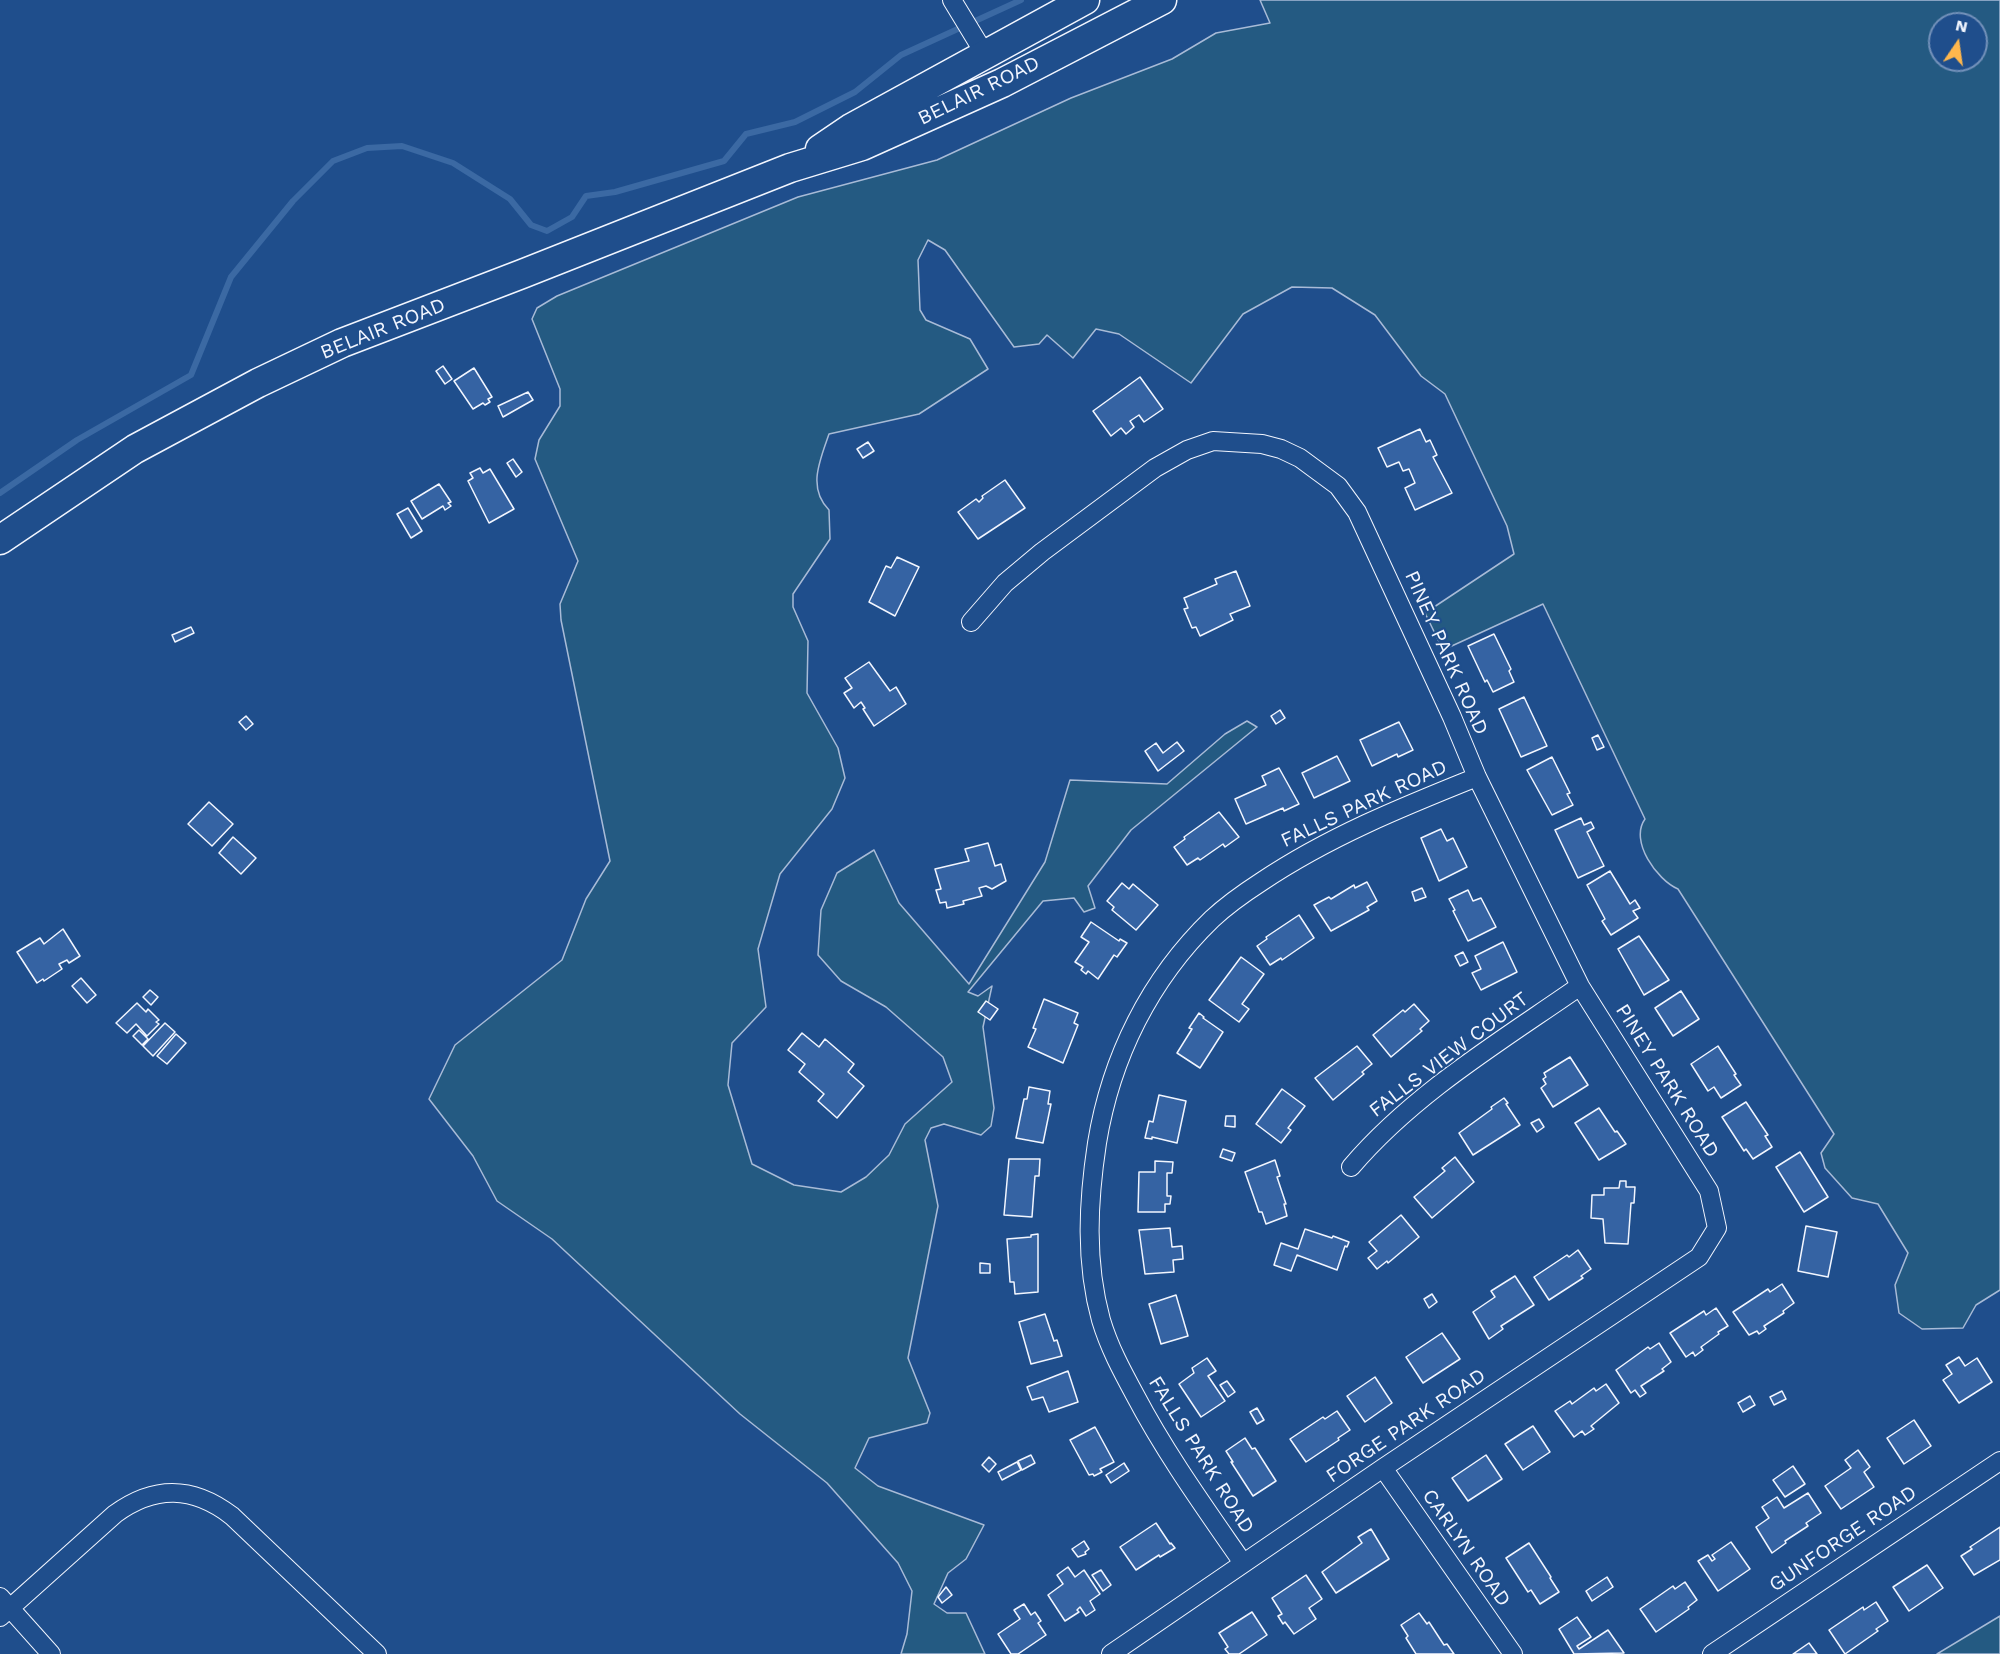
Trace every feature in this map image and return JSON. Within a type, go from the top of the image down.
[{"type":"highway","name":"BELAIR ROAD","points":[[790,168],[851,128],[1085,0]]},
{"type":"highway","name":"BELAIR ROAD","points":[[0,540],[135,449],[258,383],[342,343],[790,168],[862,146],[1002,83],[1162,0]]},
{"type":"highway","points":[[986,56],[1002,83]]},
{"type":"street","points":[[952,0],[986,56]]},
{"type":"street","name":"PINEY PARK ROAD","points":[[971,622],[1005,583],[1042,552],[1155,468],[1187,450],[1214,441],[1262,444],[1281,449],[1300,458],[1338,486],[1357,512],[1452,717],[1477,777],[1580,986],[1709,1191],[1717,1228]]},
{"type":"street","name":"FALLS PARK ROAD","points":[[1243,1563],[1154,1432],[1116,1359],[1102,1321],[1093,1281],[1089,1235],[1091,1182],[1110,1085],[1123,1046],[1159,981],[1213,918],[1241,896],[1318,846],[1393,811],[1477,777]]},
{"type":"street","name":"FALLS VIEW COURT","points":[[1351,1167],[1370,1144],[1433,1090],[1580,986]]},
{"type":"street","name":"FORGE PARK ROAD","points":[[1111,1654],[1383,1468],[1699,1257],[1717,1228]]},
{"type":"street","name":"GUNFORGE ROAD","points":[[1712,1654],[2000,1461]]},
{"type":"street","name":"CARLYN ROAD","points":[[1383,1468],[1513,1654]]},
{"type":"street","points":[[51,1654],[3,1608],[128,1505],[145,1497],[164,1493],[182,1493],[201,1497],[218,1505],[377,1654]]},
{"type":"shaded area","points":[[1260,0],[2000,0],[2000,1290],[1976,1305],[1963,1328],[1922,1329],[1899,1313],[1895,1285],[1908,1253],[1878,1204],[1852,1198],[1825,1168],[1821,1153],[1834,1134],[1678,889],[1654,869],[1648,859],[1640,838],[1645,819],[1543,604],[1443,650],[1425,613],[1514,554],[1507,526],[1445,394],[1421,376],[1375,315],[1332,288],[1292,287],[1243,314],[1191,383],[1119,334],[1096,329],[1073,358],[1047,335],[1039,344],[1014,347],[945,250],[928,240],[918,260],[920,310],[926,320],[970,339],[988,369],[919,414],[829,434],[819,464],[818,493],[829,510],[830,539],[793,594],[793,607],[808,641],[807,693],[838,748],[845,778],[832,809],[780,874],[758,949],[766,1007],[732,1043],[728,1085],[752,1164],[794,1185],[841,1192],[866,1177],[889,1155],[905,1124],[952,1082],[943,1057],[886,1007],[841,981],[818,955],[821,910],[837,873],[874,850],[899,903],[969,984],[1045,862],[1070,780],[1167,784],[1225,734],[1247,721],[1257,727],[1131,830],[1088,886],[1095,908],[1084,912],[1074,898],[1043,901],[968,992],[978,996],[992,986],[983,1027],[994,1108],[991,1126],[981,1135],[944,1124],[931,1128],[925,1140],[938,1206],[908,1358],[930,1413],[927,1423],[869,1438],[855,1468],[878,1486],[984,1525],[966,1559],[948,1573],[934,1604],[947,1613],[966,1613],[985,1654],[901,1654],[907,1634],[912,1591],[898,1563],[827,1483],[740,1414],[552,1239],[497,1201],[473,1156],[429,1099],[455,1045],[562,960],[586,899],[610,861],[561,620],[560,604],[578,561],[535,459],[539,440],[560,406],[560,389],[532,319],[537,308],[557,296],[798,197],[937,160],[1071,98],[1172,59],[1216,33],[1270,23]]},
{"type":"shaded area","points":[[2000,1616],[2000,1654],[1937,1654]]},
{"type":"building","points":[[443,366],[452,379],[445,384],[436,371]]},
{"type":"building","points":[[474,368],[492,397],[488,399],[490,402],[473,409],[454,381]]},
{"type":"building","points":[[1140,377],[1163,409],[1144,422],[1139,415],[1130,421],[1134,427],[1126,434],[1121,428],[1111,436],[1093,411]]},
{"type":"building","points":[[528,392],[533,400],[503,417],[498,406]]},
{"type":"building","points":[[1420,429],[1426,442],[1430,440],[1437,455],[1433,457],[1452,493],[1415,510],[1405,488],[1415,483],[1409,469],[1403,471],[1399,462],[1387,467],[1378,448]]},
{"type":"building","points":[[868,442],[874,451],[863,458],[857,449]]},
{"type":"building","points":[[513,459],[522,472],[516,477],[507,463]]},
{"type":"building","points":[[480,468],[483,473],[490,469],[514,509],[489,523],[468,481],[473,478],[470,473]]},
{"type":"building","points":[[1005,480],[1025,508],[978,539],[958,512],[976,499],[979,502],[982,496]]},
{"type":"building","points":[[439,484],[451,502],[448,503],[451,506],[445,510],[443,506],[422,519],[411,501]]},
{"type":"building","points":[[408,508],[422,531],[411,538],[397,514]]},
{"type":"building","points":[[897,557],[919,567],[895,616],[869,602],[886,566],[891,568]]},
{"type":"building","points":[[1236,571],[1250,606],[1230,614],[1233,620],[1200,636],[1196,627],[1192,628],[1184,609],[1188,608],[1184,598],[1217,584],[1215,579]]},
{"type":"building","points":[[191,627],[194,633],[175,642],[172,635]]},
{"type":"building","points":[[1494,634],[1511,669],[1509,671],[1514,682],[1493,692],[1487,680],[1485,682],[1468,646]]},
{"type":"building","points":[[869,662],[890,691],[896,687],[906,704],[874,726],[861,702],[854,708],[844,693],[852,688],[845,678]]},
{"type":"building","points":[[1524,697],[1547,746],[1521,757],[1499,709]]},
{"type":"building","points":[[1280,710],[1285,718],[1276,724],[1271,716]]},
{"type":"building","points":[[246,716],[253,724],[246,730],[239,722]]},
{"type":"building","points":[[1399,722],[1413,750],[1398,757],[1397,754],[1372,766],[1360,740]]},
{"type":"building","points":[[1598,735],[1604,747],[1597,750],[1592,738]]},
{"type":"building","points":[[1177,742],[1184,751],[1158,771],[1145,751],[1156,743],[1163,753]]},
{"type":"building","points":[[1337,756],[1350,781],[1314,798],[1302,773]]},
{"type":"building","points":[[1552,757],[1570,793],[1567,794],[1573,805],[1552,815],[1527,770]]},
{"type":"building","points":[[1279,768],[1299,804],[1284,811],[1283,808],[1246,824],[1235,799],[1266,785],[1262,776]]},
{"type":"building","points":[[209,802],[233,824],[212,846],[188,824]]},
{"type":"building","points":[[1219,812],[1239,837],[1225,847],[1223,844],[1200,860],[1198,858],[1187,865],[1174,847]]},
{"type":"building","points":[[1581,818],[1584,825],[1591,822],[1594,828],[1587,832],[1604,866],[1578,878],[1555,830]]},
{"type":"building","points":[[1441,829],[1447,841],[1453,838],[1467,867],[1439,881],[1421,838]]},
{"type":"building","points":[[233,837],[256,858],[241,874],[219,853]]},
{"type":"building","points":[[988,843],[995,866],[1001,864],[1006,881],[992,889],[986,886],[979,888],[982,896],[947,908],[946,902],[940,903],[936,890],[941,889],[935,869],[969,861],[965,849]]},
{"type":"building","points":[[1610,871],[1630,904],[1635,900],[1640,908],[1633,911],[1638,918],[1611,935],[1602,921],[1605,919],[1587,885]]},
{"type":"building","points":[[1367,882],[1377,901],[1367,907],[1369,910],[1331,931],[1314,905],[1329,897],[1331,899],[1354,885],[1355,888]]},
{"type":"building","points":[[1122,883],[1129,889],[1133,884],[1158,905],[1136,930],[1112,910],[1114,907],[1107,901]]},
{"type":"building","points":[[1422,888],[1426,897],[1415,901],[1412,892]]},
{"type":"building","points":[[1468,890],[1473,901],[1481,898],[1496,927],[1468,941],[1449,899]]},
{"type":"building","points":[[1299,915],[1314,938],[1282,960],[1281,958],[1270,965],[1257,946],[1267,939],[1266,937]]},
{"type":"building","points":[[1091,922],[1119,941],[1120,939],[1127,943],[1117,957],[1114,955],[1098,979],[1088,971],[1086,974],[1081,970],[1083,967],[1075,962],[1089,942],[1081,937]]},
{"type":"building","points":[[63,929],[80,956],[69,963],[67,960],[59,964],[62,969],[37,983],[17,952],[40,938],[44,944]]},
{"type":"building","points":[[1639,936],[1669,980],[1644,995],[1618,949]]},
{"type":"building","points":[[1503,942],[1517,972],[1481,990],[1472,973],[1481,969],[1475,956]]},
{"type":"building","points":[[1463,952],[1468,962],[1460,966],[1455,956]]},
{"type":"building","points":[[1241,957],[1264,974],[1242,1004],[1249,1009],[1239,1022],[1209,1000]]},
{"type":"building","points":[[81,978],[96,995],[87,1003],[72,986]]},
{"type":"building","points":[[150,990],[158,997],[151,1005],[143,997]]},
{"type":"building","points":[[1681,991],[1699,1019],[1673,1036],[1655,1008]]},
{"type":"building","points":[[1044,999],[1078,1013],[1074,1023],[1078,1025],[1063,1063],[1028,1047],[1036,1029],[1033,1028]]},
{"type":"building","points":[[986,1001],[998,1009],[990,1020],[978,1012]]},
{"type":"building","points":[[137,1003],[146,1012],[148,1009],[159,1020],[156,1022],[159,1024],[147,1036],[136,1024],[127,1033],[116,1023]]},
{"type":"building","points":[[1414,1004],[1429,1021],[1420,1029],[1422,1031],[1391,1057],[1373,1035],[1403,1010],[1405,1012]]},
{"type":"building","points":[[1199,1013],[1223,1032],[1200,1068],[1177,1053]]},
{"type":"building","points":[[165,1023],[175,1032],[153,1056],[143,1046]]},
{"type":"building","points":[[139,1030],[148,1039],[142,1045],[133,1036]]},
{"type":"building","points":[[802,1033],[819,1047],[825,1039],[854,1064],[848,1072],[864,1086],[837,1118],[818,1101],[824,1094],[799,1072],[805,1064],[788,1050]]},
{"type":"building","points":[[176,1034],[186,1043],[167,1064],[157,1056]]},
{"type":"building","points":[[1357,1046],[1372,1064],[1362,1072],[1364,1074],[1333,1100],[1315,1078]]},
{"type":"building","points":[[1718,1046],[1741,1085],[1721,1098],[1714,1087],[1708,1091],[1691,1064]]},
{"type":"building","points":[[1570,1057],[1588,1085],[1553,1107],[1541,1088],[1546,1084],[1543,1079],[1546,1077],[1544,1073]]},
{"type":"building","points":[[1029,1087],[1050,1091],[1048,1104],[1051,1104],[1043,1143],[1016,1138],[1024,1099],[1027,1099]]},
{"type":"building","points":[[1282,1089],[1305,1106],[1288,1128],[1291,1130],[1281,1143],[1256,1124]]},
{"type":"building","points":[[1159,1095],[1186,1101],[1177,1143],[1152,1137],[1152,1139],[1145,1138],[1149,1121],[1153,1122]]},
{"type":"building","points":[[1504,1098],[1520,1125],[1473,1155],[1459,1133]]},
{"type":"building","points":[[1746,1102],[1768,1135],[1765,1136],[1772,1147],[1753,1159],[1746,1149],[1744,1151],[1722,1117]]},
{"type":"building","points":[[1599,1108],[1626,1144],[1599,1160],[1575,1123]]},
{"type":"building","points":[[1226,1116],[1235,1116],[1235,1127],[1225,1126]]},
{"type":"building","points":[[1539,1119],[1544,1127],[1537,1132],[1531,1123]]},
{"type":"building","points":[[1223,1149],[1235,1153],[1232,1161],[1220,1157]]},
{"type":"building","points":[[1800,1152],[1828,1197],[1804,1212],[1776,1167]]},
{"type":"building","points":[[1455,1157],[1474,1182],[1432,1218],[1414,1197],[1445,1171],[1442,1168]]},
{"type":"building","points":[[1009,1159],[1040,1159],[1039,1176],[1035,1176],[1032,1217],[1004,1215]]},
{"type":"building","points":[[1275,1160],[1287,1216],[1266,1224],[1262,1212],[1259,1212],[1245,1172]]},
{"type":"building","points":[[1155,1161],[1173,1162],[1172,1173],[1167,1173],[1167,1196],[1171,1196],[1170,1204],[1165,1204],[1165,1212],[1138,1212],[1139,1172],[1155,1172]]},
{"type":"building","points":[[1620,1181],[1626,1181],[1626,1187],[1635,1187],[1634,1203],[1631,1203],[1628,1244],[1605,1243],[1603,1219],[1591,1218],[1592,1195],[1604,1195],[1604,1188],[1619,1188]]},
{"type":"building","points":[[1401,1215],[1419,1237],[1388,1263],[1387,1261],[1377,1269],[1368,1258],[1377,1251],[1369,1242]]},
{"type":"building","points":[[1806,1226],[1837,1232],[1828,1277],[1798,1271]]},
{"type":"building","points":[[1170,1228],[1172,1247],[1182,1246],[1183,1259],[1173,1260],[1174,1272],[1145,1274],[1139,1230]]},
{"type":"building","points":[[1305,1229],[1349,1242],[1347,1247],[1345,1246],[1337,1270],[1297,1255],[1291,1271],[1274,1265],[1281,1243],[1298,1249]]},
{"type":"building","points":[[1038,1234],[1038,1292],[1015,1294],[1014,1282],[1010,1282],[1007,1239],[1031,1237],[1031,1235]]},
{"type":"building","points":[[1578,1250],[1591,1269],[1581,1276],[1583,1278],[1549,1300],[1534,1277]]},
{"type":"building","points":[[980,1263],[990,1264],[990,1273],[980,1273]]},
{"type":"building","points":[[1515,1276],[1534,1305],[1501,1326],[1503,1329],[1489,1339],[1473,1312],[1495,1297],[1491,1291]]},
{"type":"building","points":[[1782,1284],[1794,1303],[1783,1311],[1784,1313],[1764,1326],[1766,1329],[1759,1334],[1757,1331],[1749,1335],[1733,1312],[1768,1289],[1770,1292]]},
{"type":"building","points":[[1432,1294],[1437,1302],[1429,1308],[1424,1299]]},
{"type":"building","points":[[1176,1295],[1188,1336],[1161,1344],[1149,1304]]},
{"type":"building","points":[[1716,1308],[1728,1326],[1701,1347],[1703,1350],[1695,1356],[1693,1352],[1686,1357],[1670,1333],[1704,1311],[1706,1315]]},
{"type":"building","points":[[1045,1314],[1062,1356],[1031,1364],[1019,1322]]},
{"type":"building","points":[[1442,1333],[1460,1359],[1423,1383],[1406,1357]]},
{"type":"building","points":[[1659,1343],[1671,1362],[1662,1369],[1664,1371],[1641,1386],[1646,1393],[1640,1397],[1635,1390],[1631,1393],[1616,1370],[1648,1347],[1650,1349]]},
{"type":"building","points":[[1959,1357],[1965,1366],[1977,1358],[1992,1382],[1959,1403],[1943,1380],[1952,1374],[1946,1365]]},
{"type":"building","points":[[1207,1358],[1216,1371],[1208,1376],[1225,1401],[1201,1417],[1179,1384],[1194,1373],[1192,1368]]},
{"type":"building","points":[[1068,1371],[1078,1402],[1049,1412],[1043,1397],[1032,1400],[1027,1387]]},
{"type":"building","points":[[1375,1377],[1392,1403],[1365,1422],[1347,1396]]},
{"type":"building","points":[[1227,1381],[1235,1392],[1228,1397],[1220,1385]]},
{"type":"building","points":[[1606,1384],[1619,1403],[1591,1426],[1594,1429],[1585,1435],[1582,1431],[1574,1437],[1555,1411],[1570,1401],[1572,1404],[1594,1388],[1596,1391]]},
{"type":"building","points":[[1782,1391],[1786,1399],[1774,1405],[1770,1397]]},
{"type":"building","points":[[1750,1396],[1755,1405],[1743,1412],[1738,1403]]},
{"type":"building","points":[[1257,1408],[1264,1420],[1257,1424],[1250,1412]]},
{"type":"building","points":[[1337,1411],[1350,1430],[1306,1462],[1290,1439],[1323,1417],[1325,1419]]},
{"type":"building","points":[[1914,1420],[1931,1446],[1904,1464],[1887,1438]]},
{"type":"building","points":[[1533,1426],[1550,1452],[1523,1470],[1505,1444]]},
{"type":"building","points":[[1095,1427],[1114,1462],[1100,1469],[1102,1472],[1094,1476],[1089,1475],[1070,1440]]},
{"type":"building","points":[[1245,1438],[1252,1449],[1255,1448],[1276,1481],[1253,1496],[1226,1451]]},
{"type":"building","points":[[1858,1450],[1870,1467],[1864,1472],[1874,1487],[1841,1509],[1825,1486],[1851,1468],[1845,1460]]},
{"type":"building","points":[[1031,1455],[1035,1463],[1022,1470],[1018,1461]]},
{"type":"building","points":[[1486,1455],[1502,1479],[1468,1501],[1452,1478]]},
{"type":"building","points":[[989,1457],[996,1464],[989,1472],[982,1465]]},
{"type":"building","points":[[1017,1462],[1021,1470],[1002,1480],[998,1472]]},
{"type":"building","points":[[1124,1463],[1129,1471],[1111,1483],[1106,1475]]},
{"type":"building","points":[[1793,1466],[1805,1484],[1785,1497],[1773,1480]]},
{"type":"building","points":[[1808,1493],[1821,1513],[1806,1523],[1808,1526],[1785,1541],[1786,1543],[1772,1553],[1756,1527],[1769,1518],[1762,1507],[1777,1497],[1784,1508]]},
{"type":"building","points":[[1156,1523],[1175,1548],[1136,1570],[1120,1547]]},
{"type":"building","points":[[2000,1527],[2000,1560],[1974,1575],[1961,1556],[1972,1549],[1970,1547]]},
{"type":"building","points":[[1371,1529],[1389,1559],[1336,1593],[1322,1572],[1362,1543],[1358,1537]]},
{"type":"building","points":[[1084,1541],[1089,1549],[1085,1552],[1086,1554],[1078,1557],[1072,1549]]},
{"type":"building","points":[[1731,1542],[1750,1569],[1718,1591],[1698,1561],[1708,1555],[1712,1561],[1715,1559],[1712,1555]]},
{"type":"building","points":[[1529,1543],[1559,1592],[1540,1604],[1531,1590],[1528,1592],[1506,1558]]},
{"type":"building","points":[[1927,1565],[1943,1588],[1909,1611],[1893,1587]]},
{"type":"building","points":[[1068,1567],[1075,1577],[1084,1570],[1100,1594],[1090,1601],[1095,1610],[1086,1616],[1080,1607],[1077,1610],[1079,1612],[1065,1621],[1048,1595],[1063,1584],[1057,1575]]},
{"type":"building","points":[[1101,1570],[1111,1585],[1103,1591],[1092,1575]]},
{"type":"building","points":[[1306,1575],[1322,1599],[1309,1608],[1316,1619],[1294,1634],[1278,1616],[1282,1614],[1272,1598]]},
{"type":"building","points":[[1607,1577],[1613,1587],[1592,1601],[1586,1591]]},
{"type":"building","points":[[1685,1582],[1697,1600],[1688,1607],[1689,1609],[1656,1632],[1640,1609],[1673,1586],[1675,1589]]},
{"type":"building","points":[[946,1587],[952,1595],[942,1603],[938,1597]]},
{"type":"building","points":[[1876,1602],[1888,1621],[1876,1629],[1878,1631],[1845,1654],[1829,1630],[1863,1607],[1864,1610]]},
{"type":"building","points":[[1024,1604],[1031,1615],[1035,1612],[1041,1621],[1038,1623],[1046,1635],[1018,1654],[1011,1654],[998,1634],[1020,1619],[1014,1610]]},
{"type":"building","points":[[1252,1612],[1267,1635],[1239,1654],[1229,1654],[1225,1649],[1228,1647],[1219,1633]]},
{"type":"building","points":[[1419,1613],[1454,1654],[1416,1654],[1401,1625]]},
{"type":"building","points":[[1577,1617],[1591,1637],[1577,1646],[1579,1649],[1608,1630],[1624,1653],[1574,1654],[1559,1629]]},
{"type":"building","points":[[1809,1643],[1817,1654],[1793,1654]]},
{"type":"waterway","points":[[0,493],[77,440],[191,375],[231,277],[293,201],[333,161],[367,148],[402,146],[453,163],[510,199],[531,225],[547,231],[572,217],[586,196],[615,192],[724,161],[746,134],[795,122],[855,92],[901,55],[1021,0]]}]
